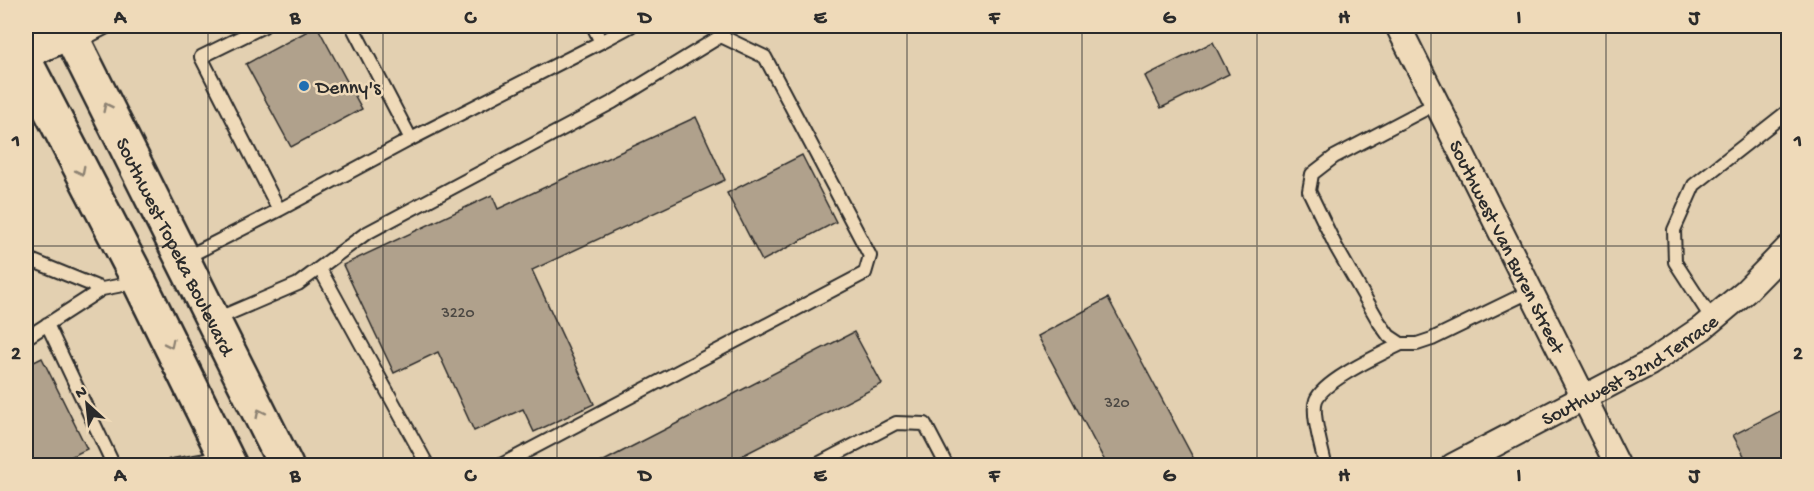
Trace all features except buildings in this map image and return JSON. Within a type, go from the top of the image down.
[{"type":"main road","points":[[26,51],[70,34]]},
{"type":"main road","name":"Southwest Topeka Boulevard","points":[[70,34],[286,465]]},
{"type":"main road","points":[[26,63],[139,281],[228,461]]},
{"type":"main road","points":[[139,281],[182,260]]},
{"type":"street","name":"Southwest Van Buren Street","points":[[1398,26],[1618,465]]},
{"type":"street","name":"Southwest 32nd Terrace","points":[[1453,465],[1650,363],[1702,328],[1746,291],[1788,249]]},
{"type":"lane","points":[[70,34],[109,26]]},
{"type":"lane","points":[[264,26],[201,57],[279,210]]},
{"type":"lane","points":[[352,26],[411,139]]},
{"type":"lane","points":[[593,26],[601,42]]},
{"type":"lane","points":[[182,260],[631,26]]},
{"type":"lane","points":[[213,321],[298,284],[365,234],[613,102],[719,31],[765,57],[870,256],[865,273],[499,465]]},
{"type":"lane","points":[[1401,344],[1389,336],[1379,322],[1336,247],[1309,191],[1312,174],[1334,157],[1437,103]]},
{"type":"lane","points":[[1712,319],[1675,262],[1674,230],[1694,185],[1788,111]]},
{"type":"lane","points":[[26,258],[102,289]]},
{"type":"lane","points":[[320,269],[428,465]]},
{"type":"lane","points":[[26,338],[102,289],[139,281]]},
{"type":"lane","points":[[1325,465],[1315,417],[1316,400],[1327,386],[1401,344],[1417,344],[1432,339],[1531,291]]},
{"type":"lane","points":[[47,324],[114,465]]},
{"type":"lane","points":[[814,465],[896,423],[925,424],[947,465]]},
{"type":"lane","points":[[172,465],[228,461]]},
{"type":"place","name":"Denny's","points":[[304,86]]}]
